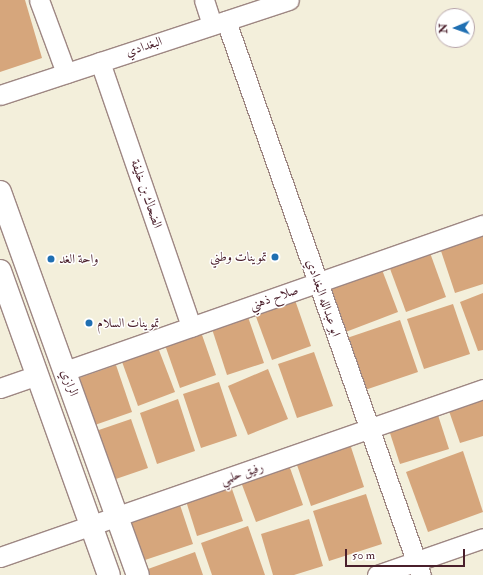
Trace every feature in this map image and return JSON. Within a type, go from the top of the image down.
[{"type":"street","points":[[39,0],[66,73]]},
{"type":"street","name":"ابو عبدالله البغدادي","points":[[204,0],[219,23],[318,282],[418,568]]},
{"type":"street","name":"البغدادي","points":[[0,94],[289,0]]},
{"type":"street","name":"الضحاك بن خليفة","points":[[100,62],[191,327]]},
{"type":"street","name":"الرازي","points":[[0,192],[138,575]]},
{"type":"street","name":"صلاح ذهني","points":[[64,371],[483,225]]},
{"type":"street","name":"الرازي","points":[[0,271],[109,575]]},
{"type":"street","points":[[0,388],[37,375]]},
{"type":"street","name":"رفيق حلمي","points":[[0,558],[483,389]]},
{"type":"street","points":[[377,575],[418,568],[483,538]]},
{"type":"building","points":[[0,0],[25,0],[42,58],[0,72]]},
{"type":"building","points":[[483,233],[483,284],[455,293],[440,248]]},
{"type":"building","points":[[429,250],[446,297],[406,312],[389,266]]},
{"type":"building","points":[[381,267],[398,312],[343,333],[327,287]]},
{"type":"building","points":[[483,293],[483,350],[478,351],[460,302]]},
{"type":"building","points":[[295,300],[311,346],[272,360],[255,314]]},
{"type":"building","points":[[453,304],[470,354],[424,369],[407,319]]},
{"type":"building","points":[[248,317],[264,363],[227,375],[212,329]]},
{"type":"building","points":[[400,320],[418,372],[365,390],[347,338]]},
{"type":"building","points":[[201,332],[216,375],[180,388],[165,345]]},
{"type":"building","points":[[157,345],[175,392],[138,406],[121,359]]},
{"type":"building","points":[[314,352],[333,406],[297,418],[278,364]]},
{"type":"building","points":[[116,365],[132,412],[92,426],[76,379]]},
{"type":"building","points":[[268,369],[288,419],[248,435],[228,386]]},
{"type":"building","points":[[219,382],[237,436],[201,448],[183,394]]},
{"type":"building","points":[[483,397],[483,436],[460,443],[448,408]]},
{"type":"building","points":[[178,399],[195,451],[157,464],[140,413]]},
{"type":"building","points":[[437,412],[449,449],[400,464],[388,427]]},
{"type":"building","points":[[131,419],[148,468],[110,481],[93,432]]},
{"type":"building","points":[[350,444],[364,487],[311,506],[296,462]]},
{"type":"building","points":[[463,451],[483,512],[428,532],[406,472]]},
{"type":"building","points":[[289,465],[303,505],[256,522],[241,482]]},
{"type":"building","points":[[231,486],[243,521],[197,536],[186,501]]},
{"type":"building","points":[[366,494],[382,544],[329,561],[313,511]]},
{"type":"building","points":[[179,502],[193,544],[142,561],[128,518]]},
{"type":"building","points":[[309,519],[323,566],[294,575],[273,575],[261,534]]},
{"type":"building","points":[[248,526],[265,575],[212,575],[201,543]]},
{"type":"building","points":[[195,552],[203,575],[150,575],[148,569]]},
{"type":"place","name":"تموينات وطني","points":[[275,257]]},
{"type":"place","name":"واحة الغد","points":[[51,259]]},
{"type":"place","name":"تموينات السلام","points":[[89,323]]}]
